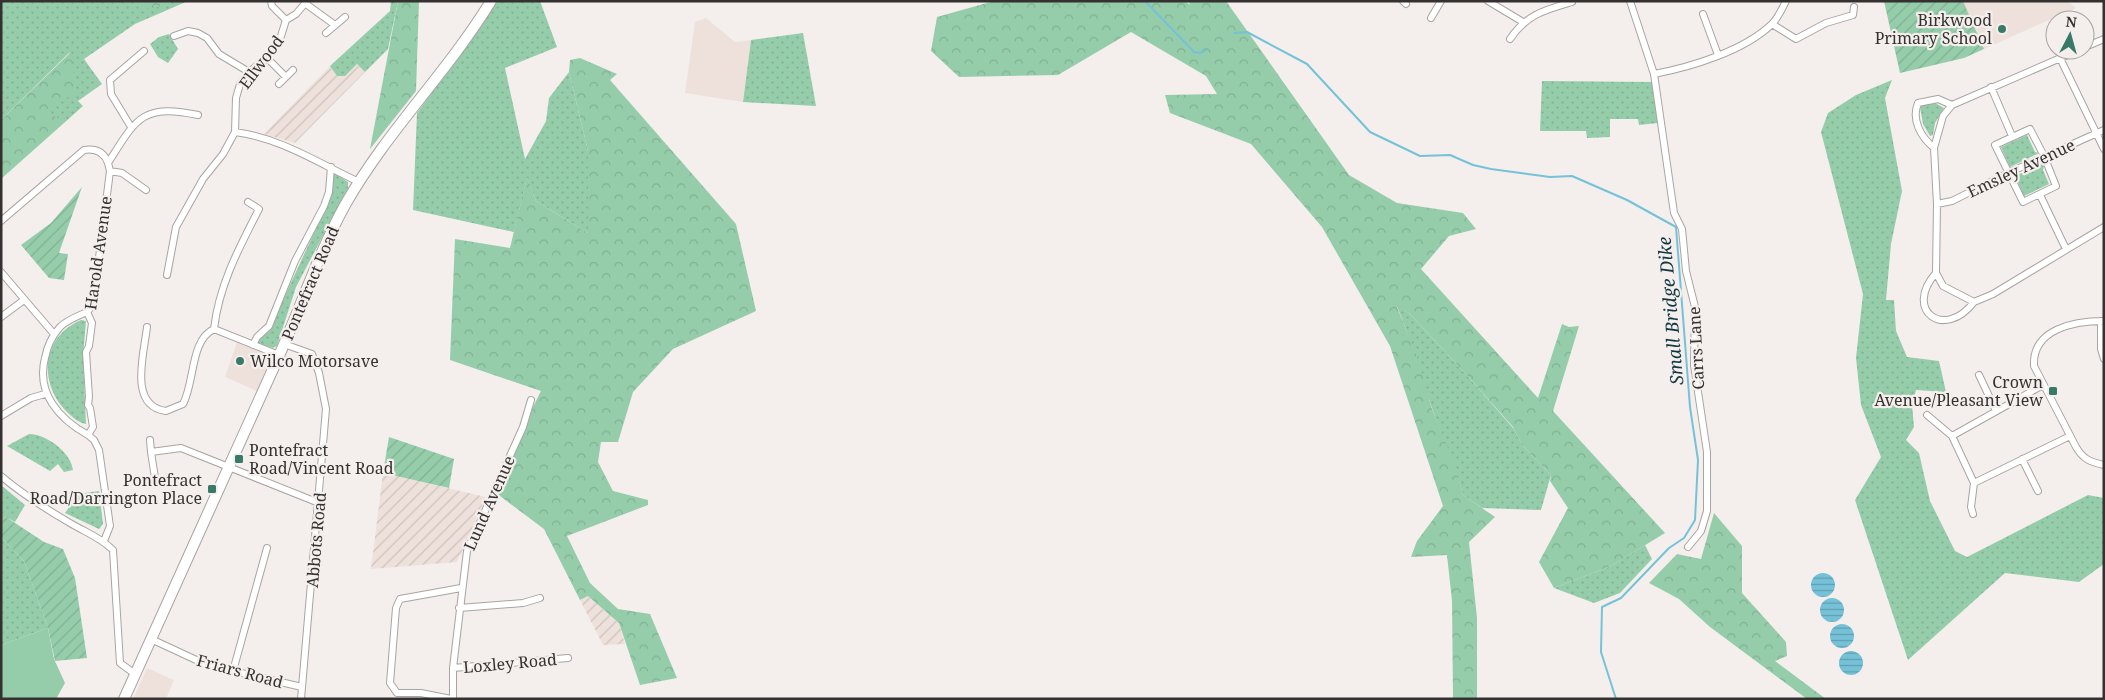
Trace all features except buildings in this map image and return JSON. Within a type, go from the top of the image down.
[{"type":"highway","name":"Pontefract Road","points":[[124,699],[280,355],[324,247],[359,182],[382,147],[470,33],[491,1]]},
{"type":"street","points":[[271,1],[272,6],[286,20]]},
{"type":"street","points":[[1431,18],[1441,1]]},
{"type":"street","name":"Carrs Lane","points":[[1630,1],[1654,74],[1674,213],[1682,229],[1686,271],[1695,307],[1694,365],[1707,452],[1707,511],[1701,531],[1688,547]]},
{"type":"street","points":[[1654,74],[1678,69],[1758,36],[1772,24],[1786,1]]},
{"type":"street","points":[[307,2],[335,25]]},
{"type":"street","name":"Ellwood","points":[[235,132],[236,98],[240,84],[249,72],[267,58],[281,36],[286,20],[307,2]]},
{"type":"street","points":[[1491,2],[1522,22]]},
{"type":"street","points":[[1510,39],[1522,22],[1548,9],[1572,2]]},
{"type":"street","points":[[1772,24],[1796,41],[1826,23],[1853,15],[1854,6]]},
{"type":"street","points":[[1702,14],[1718,54]]},
{"type":"street","points":[[326,33],[344,17]]},
{"type":"street","points":[[193,32],[195,25]]},
{"type":"street","points":[[174,36],[188,31],[207,38],[219,54],[249,72]]},
{"type":"street","points":[[131,127],[112,94],[110,80],[144,51]]},
{"type":"street","points":[[267,58],[286,76]]},
{"type":"street","points":[[1974,302],[1943,286],[1936,273],[1937,204],[1934,148],[1944,116],[1952,105],[2055,60]]},
{"type":"street","points":[[2061,60],[2104,149]]},
{"type":"street","points":[[279,84],[293,70]]},
{"type":"street","points":[[1991,87],[2012,136]]},
{"type":"street","points":[[1934,148],[1920,131],[1915,116],[1918,104],[1938,99],[1952,105]]},
{"type":"street","points":[[108,163],[131,127],[140,118],[155,112],[175,110],[198,115]]},
{"type":"street","points":[[2030,129],[2044,156],[2056,186],[2040,196],[2023,202],[1995,146],[2012,136],[2030,129]]},
{"type":"street","name":"Emsley Avenue","points":[[1937,204],[1952,201],[2044,156],[2104,130]]},
{"type":"street","points":[[168,275],[176,227],[203,179],[223,154],[235,132],[260,136],[282,143],[359,182]]},
{"type":"street","points":[[1,221],[84,150],[98,151],[106,155],[108,163]]},
{"type":"street","name":"Harold Avenue","points":[[88,435],[93,427],[88,405],[86,355],[92,323],[86,312],[93,305],[110,171],[108,163]]},
{"type":"street","name":"Pontefract Road","points":[[253,345],[257,337],[269,326],[295,261],[324,206],[329,192],[331,168]]},
{"type":"street","points":[[110,171],[122,173],[146,190]]},
{"type":"street","points":[[2040,196],[2066,249]]},
{"type":"street","points":[[214,330],[216,311],[232,261],[259,209],[248,202]]},
{"type":"street","points":[[1936,273],[1928,282],[1925,290],[1926,309],[1929,316],[1938,320],[1948,319],[1960,315],[1974,302],[1993,294],[2104,227]]},
{"type":"street","points":[[1,272],[54,334]]},
{"type":"street","points":[[1,317],[24,300]]},
{"type":"street","points":[[86,312],[68,321],[54,334],[44,362],[45,394],[65,421],[94,440],[99,450],[110,526],[104,541]]},
{"type":"street","points":[[2104,359],[2101,349],[2103,321],[2078,323],[2054,331],[2043,338],[2034,355],[2034,366],[2081,456],[2090,462],[2104,465]]},
{"type":"street","points":[[147,327],[142,378],[143,396],[151,406],[166,411],[183,404],[189,390],[199,343],[205,333],[214,330],[280,355]]},
{"type":"street","name":"Abbots Road","points":[[284,344],[312,354],[324,395],[326,424],[301,699]]},
{"type":"street","points":[[1979,375],[1996,411]]},
{"type":"street","points":[[1952,436],[2043,385]]},
{"type":"street","points":[[2,413],[31,398],[45,394]]},
{"type":"street","name":"Lund Avenue","points":[[452,699],[453,668],[461,588],[467,551],[523,427],[532,400]]},
{"type":"street","points":[[1927,415],[1952,436],[1974,483],[1971,507],[1973,514]]},
{"type":"street","points":[[1974,483],[2070,436]]},
{"type":"street","points":[[150,440],[155,478]]},
{"type":"street","points":[[151,452],[181,448],[320,503]]},
{"type":"street","points":[[2022,459],[2038,491]]},
{"type":"street","points":[[1,476],[27,496],[104,541],[112,550],[120,663],[135,674]]},
{"type":"street","points":[[233,671],[267,548]]},
{"type":"street","points":[[452,699],[421,693],[397,693],[390,683],[396,608],[400,598],[461,588]]},
{"type":"street","points":[[459,608],[523,603],[540,598]]},
{"type":"street","name":"Friars Road","points":[[151,639],[207,665],[302,687]]},
{"type":"street","name":"Loxley Road","points":[[453,668],[568,658]]},
{"type":"shaded area","name":"Birkwood Primary School","points":[[1963,1],[2068,1],[2076,8],[2072,10],[2045,10],[2045,22],[1984,49]]},
{"type":"shaded area","points":[[706,18],[735,42],[751,40],[743,102],[685,93],[695,22]]},
{"type":"shaded area","points":[[357,64],[365,72],[295,143],[264,134],[330,66],[337,76],[345,76]]},
{"type":"shaded area","points":[[237,342],[269,357],[269,362],[257,391],[225,377]]},
{"type":"shaded area","points":[[383,473],[486,497],[457,562],[371,569]]},
{"type":"shaded area","points":[[588,596],[619,623],[625,644],[603,645],[580,600]]},
{"type":"shaded area","points":[[147,668],[174,680],[166,699],[133,699]]},
{"type":"green space","points":[[1,1],[188,1],[135,24],[84,59],[102,84],[78,101],[83,106],[64,123],[46,110],[70,52],[1,120]]},
{"type":"green space","points":[[135,1],[175,1],[155,8],[139,8]]},
{"type":"green space","points":[[391,1],[398,1],[388,49],[365,72],[357,64],[345,76],[337,76],[330,66],[390,11]]},
{"type":"green space","points":[[398,1],[419,1],[416,91],[370,149]]},
{"type":"green space","points":[[498,1],[540,1],[557,47],[505,68],[525,159],[546,121],[549,98],[569,72],[588,151],[588,233],[536,201],[527,178],[514,232],[413,210],[417,113]]},
{"type":"green space","points":[[994,1],[1185,1],[1190,5],[1188,1],[1226,1],[1349,175],[1397,203],[1463,213],[1476,229],[1449,236],[1421,269],[1538,398],[1562,324],[1569,327],[1579,326],[1553,411],[1665,533],[1611,566],[1554,588],[1539,562],[1568,508],[1550,481],[1551,475],[1522,445],[1513,427],[1465,373],[1409,313],[1397,307],[1417,357],[1432,409],[1456,468],[1463,495],[1495,517],[1469,542],[1477,618],[1477,699],[1453,699],[1452,601],[1447,555],[1411,557],[1417,541],[1443,506],[1390,346],[1322,227],[1251,144],[1170,113],[1165,95],[1217,94],[1206,76],[1131,32],[1058,75],[959,77],[931,51],[937,17]]},
{"type":"green space","points":[[1884,1],[1963,1],[1984,49],[1964,58],[1900,73]]},
{"type":"green space","points":[[803,33],[816,106],[743,102],[751,40]]},
{"type":"green space","points":[[169,34],[178,49],[168,63],[158,57],[150,44],[159,37]]},
{"type":"green space","points":[[71,52],[75,93],[47,110],[64,123],[1,179],[1,120]]},
{"type":"green space","points":[[580,58],[617,74],[610,80],[736,224],[756,311],[673,349],[633,392],[618,442],[601,442],[598,462],[613,491],[648,500],[648,505],[567,536],[590,583],[618,609],[650,614],[677,678],[640,685],[619,623],[588,596],[580,600],[544,529],[492,490],[541,391],[450,360],[455,239],[510,248],[527,177],[536,201],[588,233],[588,151],[569,72],[570,60]]},
{"type":"green space","points":[[1892,80],[1885,98],[1902,191],[1891,244],[1886,300],[1894,300],[1896,331],[1907,357],[1939,361],[1946,392],[1916,390],[1912,405],[1914,427],[1906,440],[1919,453],[1930,501],[1955,551],[1967,557],[2088,495],[2104,498],[2104,564],[2079,582],[2005,573],[1908,660],[1855,500],[1881,457],[1861,405],[1856,358],[1863,294],[1821,132],[1828,113],[1856,95]]},
{"type":"green space","points":[[1542,81],[1653,82],[1658,123],[1639,125],[1638,119],[1610,119],[1610,137],[1587,138],[1586,131],[1540,131]]},
{"type":"green space","points":[[1935,103],[1944,108],[1935,123],[1933,135],[1930,136],[1923,124],[1920,107],[1923,104]]},
{"type":"green space","points":[[2027,135],[2035,152],[2039,153],[2010,167],[2001,147]]},
{"type":"green space","points":[[2041,164],[2044,166],[2043,170],[2049,184],[2024,196],[2015,176]]},
{"type":"green space","points":[[333,175],[337,175],[348,182],[348,188],[296,287],[277,346],[273,348],[258,343],[258,340],[272,324],[325,209]]},
{"type":"green space","points":[[82,187],[59,253],[68,254],[64,280],[49,278],[21,245],[51,223]]},
{"type":"green space","points":[[1397,306],[1409,313],[1465,373],[1514,429],[1522,445],[1551,475],[1541,510],[1482,508],[1463,495],[1457,473],[1436,419]]},
{"type":"green space","points":[[81,320],[86,321],[83,357],[86,424],[71,416],[64,409],[50,385],[48,372],[48,360],[52,348],[68,327]]},
{"type":"green space","points":[[29,434],[43,437],[57,445],[68,457],[73,470],[64,472],[58,464],[50,471],[7,446]]},
{"type":"green space","points":[[389,437],[454,459],[449,488],[383,473]]},
{"type":"green space","points":[[1,485],[25,505],[15,522],[6,517],[1,520]]},
{"type":"green space","points":[[99,491],[103,524],[99,529],[65,513],[78,494]]},
{"type":"green space","points":[[1714,513],[1742,546],[1742,593],[1786,642],[1787,656],[1775,661],[1826,699],[1807,699],[1710,627],[1679,599],[1649,583],[1677,554],[1701,559]]},
{"type":"green space","points":[[6,517],[44,542],[63,549],[75,578],[87,658],[55,661],[48,628],[24,561],[1,537],[1,520]]},
{"type":"green space","points":[[1,537],[24,561],[48,628],[1,645]]},
{"type":"green space","points":[[1645,545],[1652,559],[1620,593],[1594,603],[1554,588],[1611,566]]},
{"type":"green space","points":[[48,628],[54,659],[65,683],[56,699],[1,699],[1,645]]},
{"type":"water","points":[[1823,573],[1828,574],[1834,580],[1834,590],[1828,596],[1823,597],[1818,596],[1812,590],[1811,585],[1812,580],[1818,574]]},
{"type":"water","points":[[1832,598],[1837,599],[1843,605],[1843,615],[1837,621],[1832,622],[1827,621],[1821,615],[1820,610],[1821,605],[1827,599]]},
{"type":"water","points":[[1842,624],[1847,625],[1853,631],[1853,641],[1847,647],[1842,648],[1837,647],[1831,641],[1830,636],[1831,631],[1837,625]]},
{"type":"water","points":[[1851,651],[1856,652],[1862,658],[1862,668],[1856,674],[1851,675],[1846,674],[1840,668],[1839,663],[1840,658],[1846,652]]},
{"type":"waterway","name":"Small Bridge Dike","points":[[1145,1],[1194,52],[1200,53],[1206,50]]},
{"type":"waterway","name":"Small Bridge Dike","points":[[1234,33],[1247,32],[1307,64],[1370,132],[1420,156],[1450,155],[1473,165],[1491,169],[1550,177],[1572,176],[1627,200],[1676,227],[1690,407],[1698,460],[1695,520],[1684,538],[1669,548],[1621,598],[1602,607],[1601,652],[1616,699]]},
{"type":"place","name":"Birkwood Primary School","points":[[2002,29]]},
{"type":"place","name":"Wilco Motorsave","points":[[240,361]]},
{"type":"place","name":"Crown Avenue/Pleasant View","points":[[2053,391]]},
{"type":"place","name":"Pontefract Road/Vincent Road","points":[[239,459]]},
{"type":"place","name":"Pontefract Road/Darrington Place","points":[[212,489]]}]
